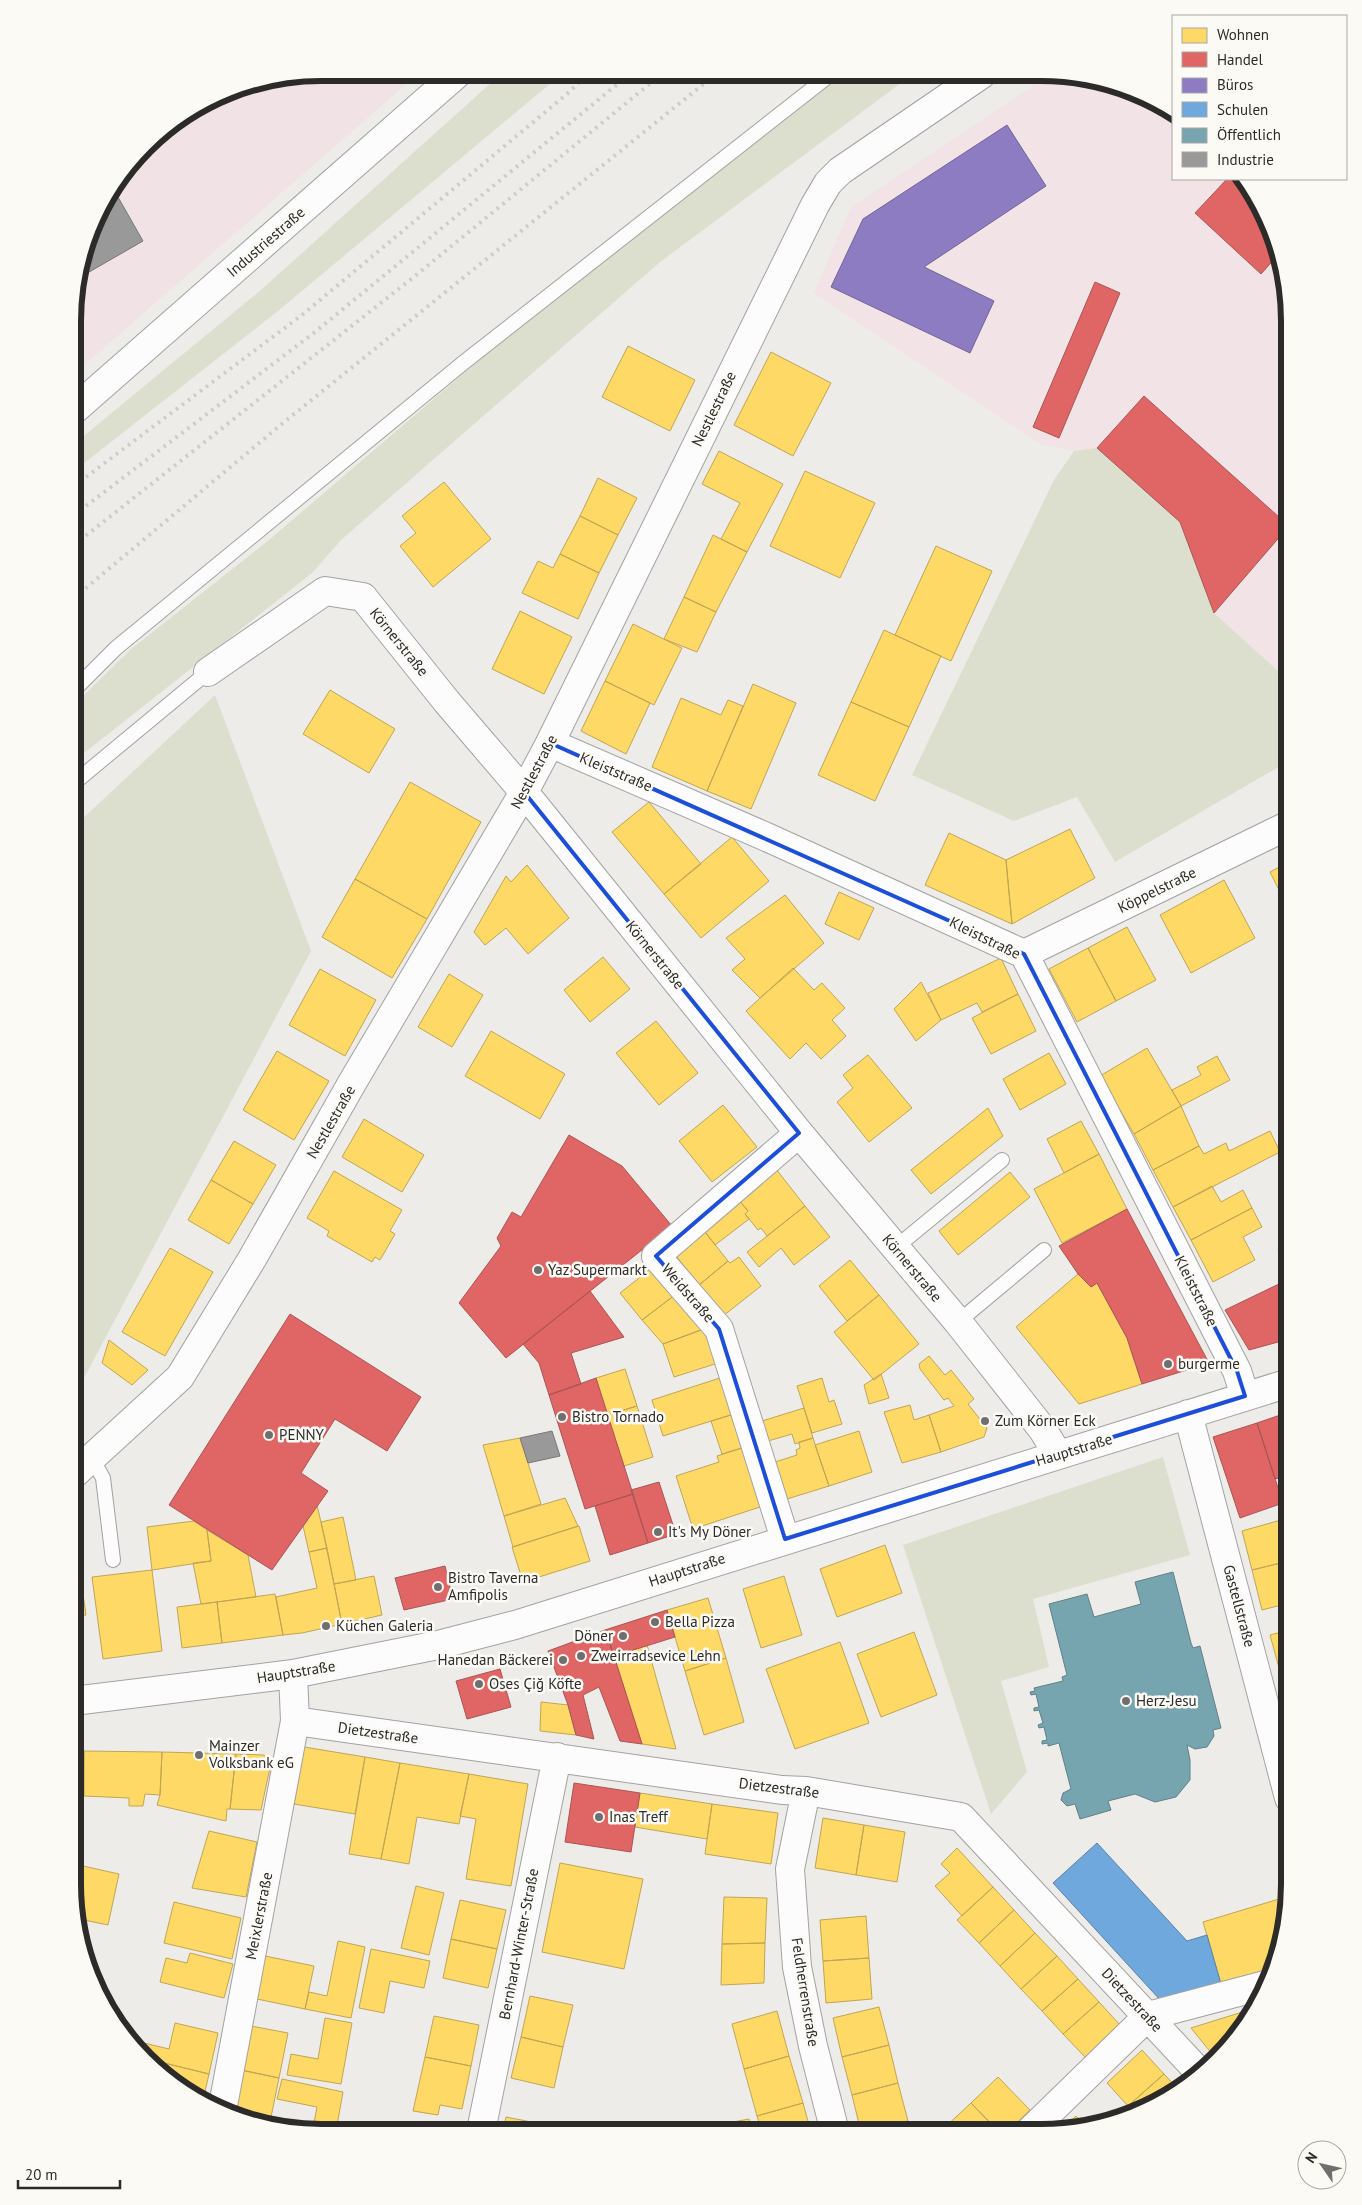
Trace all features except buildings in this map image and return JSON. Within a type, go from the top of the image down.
[{"type":"street","name":"Industriestraße","points":[[81,404],[449,81]]},
{"type":"street","name":"Nestlestraße","points":[[82,1466],[180,1378],[252,1259],[357,1075],[524,792],[550,743],[810,214],[828,183],[840,171],[972,81]]},
{"type":"street","name":"Körnerstraße","points":[[208,672],[326,592],[363,597],[447,702],[524,792],[799,1133],[958,1322],[1043,1430],[1058,1455]]},
{"type":"street","name":"Kleiststraße","points":[[550,743],[771,839],[1024,954],[1237,1371],[1245,1396]]},
{"type":"street","name":"Köppelstraße","points":[[1024,954],[1281,829]]},
{"type":"street","name":"Weidstraße","points":[[785,1539],[719,1329],[656,1256],[799,1133]]},
{"type":"street","name":"Hauptstraße","points":[[81,1699],[293,1674],[438,1645],[515,1625],[1281,1385]]},
{"type":"street","name":"Gastellstraße","points":[[1188,1414],[1281,1768]]},
{"type":"street","points":[[293,1674],[296,1721]]},
{"type":"street","name":"Dietzestraße","points":[[296,1721],[782,1790],[806,1791],[961,1817],[1195,2067]]},
{"type":"street","name":"Meixlerstraße","points":[[224,2103],[296,1721]]},
{"type":"street","name":"Bernhard-Winter-Straße","points":[[482,2124],[557,1757]]},
{"type":"street","name":"Feldherrenstraße","points":[[806,1791],[790,1869],[797,1967],[813,2046],[834,2124]]},
{"type":"street","points":[[1037,2124],[1148,2016],[1257,1987]]},
{"type":"lane","points":[[81,683],[116,648],[456,369],[822,81]]},
{"type":"lane","points":[[81,777],[208,672]]},
{"type":"lane","points":[[895,1248],[1002,1160]]},
{"type":"lane","points":[[958,1322],[1044,1250]]},
{"type":"lane","points":[[82,1466],[104,1478],[114,1560]]},
{"type":"highlighted area","points":[[550,743],[1024,954],[1237,1371],[1245,1396],[785,1539],[719,1329],[656,1256],[799,1133],[524,792]]},
{"type":"shaded area","points":[[321,81],[410,81],[81,368],[83,290],[94,244],[113,201],[141,163],[163,141],[201,113],[259,89],[290,83]]},
{"type":"shaded area","points":[[1040,81],[1072,83],[1103,89],[1147,106],[1172,121],[1172,180],[1234,180],[1249,201],[1262,229],[1273,259],[1279,290],[1281,321],[1281,674],[1214,613],[1180,522],[1097,449],[1074,451],[1040,444],[814,293],[851,207]]},
{"type":"green space","points":[[493,81],[553,81],[278,311],[81,466],[81,438],[261,290]]},
{"type":"green space","points":[[826,81],[904,81],[660,262],[341,540],[312,573],[81,755],[81,698],[130,650],[269,540],[506,337]]},
{"type":"green space","points":[[1097,448],[1180,522],[1214,613],[1281,674],[1281,766],[1115,862],[1077,797],[1014,821],[912,775],[1054,480],[1074,451]]},
{"type":"green space","points":[[215,695],[311,951],[84,1378],[81,1379],[81,820]]},
{"type":"green space","points":[[1163,1457],[1190,1555],[1033,1599],[1049,1667],[1001,1681],[1027,1772],[991,1814],[903,1545]]},
{"type":"railway","points":[[81,481],[302,315],[581,81]]},
{"type":"railway","points":[[81,510],[315,332],[621,81]]},
{"type":"railway","points":[[81,539],[415,276],[653,81]]},
{"type":"railway","points":[[81,592],[283,423],[707,81]]},
{"type":"place","name":"Yaz Supermarkt","points":[[538,1270]]},
{"type":"place","name":"burgerme","points":[[1168,1364]]},
{"type":"place","name":"Bistro Tornado","points":[[562,1417]]},
{"type":"place","name":"Zum Körner Eck","points":[[985,1421]]},
{"type":"place","name":"PENNY","points":[[269,1435]]},
{"type":"place","name":"It's My Döner","points":[[658,1532]]},
{"type":"place","name":"Bistro Taverna Amfipolis","points":[[438,1587]]},
{"type":"place","name":"Bella Pizza","points":[[655,1622]]},
{"type":"place","name":"Küchen Galeria","points":[[326,1626]]},
{"type":"place","name":"Döner","points":[[623,1636]]},
{"type":"place","name":"Zweirradsevice Lehn","points":[[581,1656]]},
{"type":"place","name":"Hanedan Bäckerei","points":[[563,1660]]},
{"type":"place","name":"Oses Çiğ Köfte","points":[[479,1684]]},
{"type":"place","name":"Herz-Jesu","points":[[1126,1701]]},
{"type":"place","name":"Mainzer Volksbank eG","points":[[199,1755]]},
{"type":"place","name":"Inas Treff","points":[[599,1817]]}]
